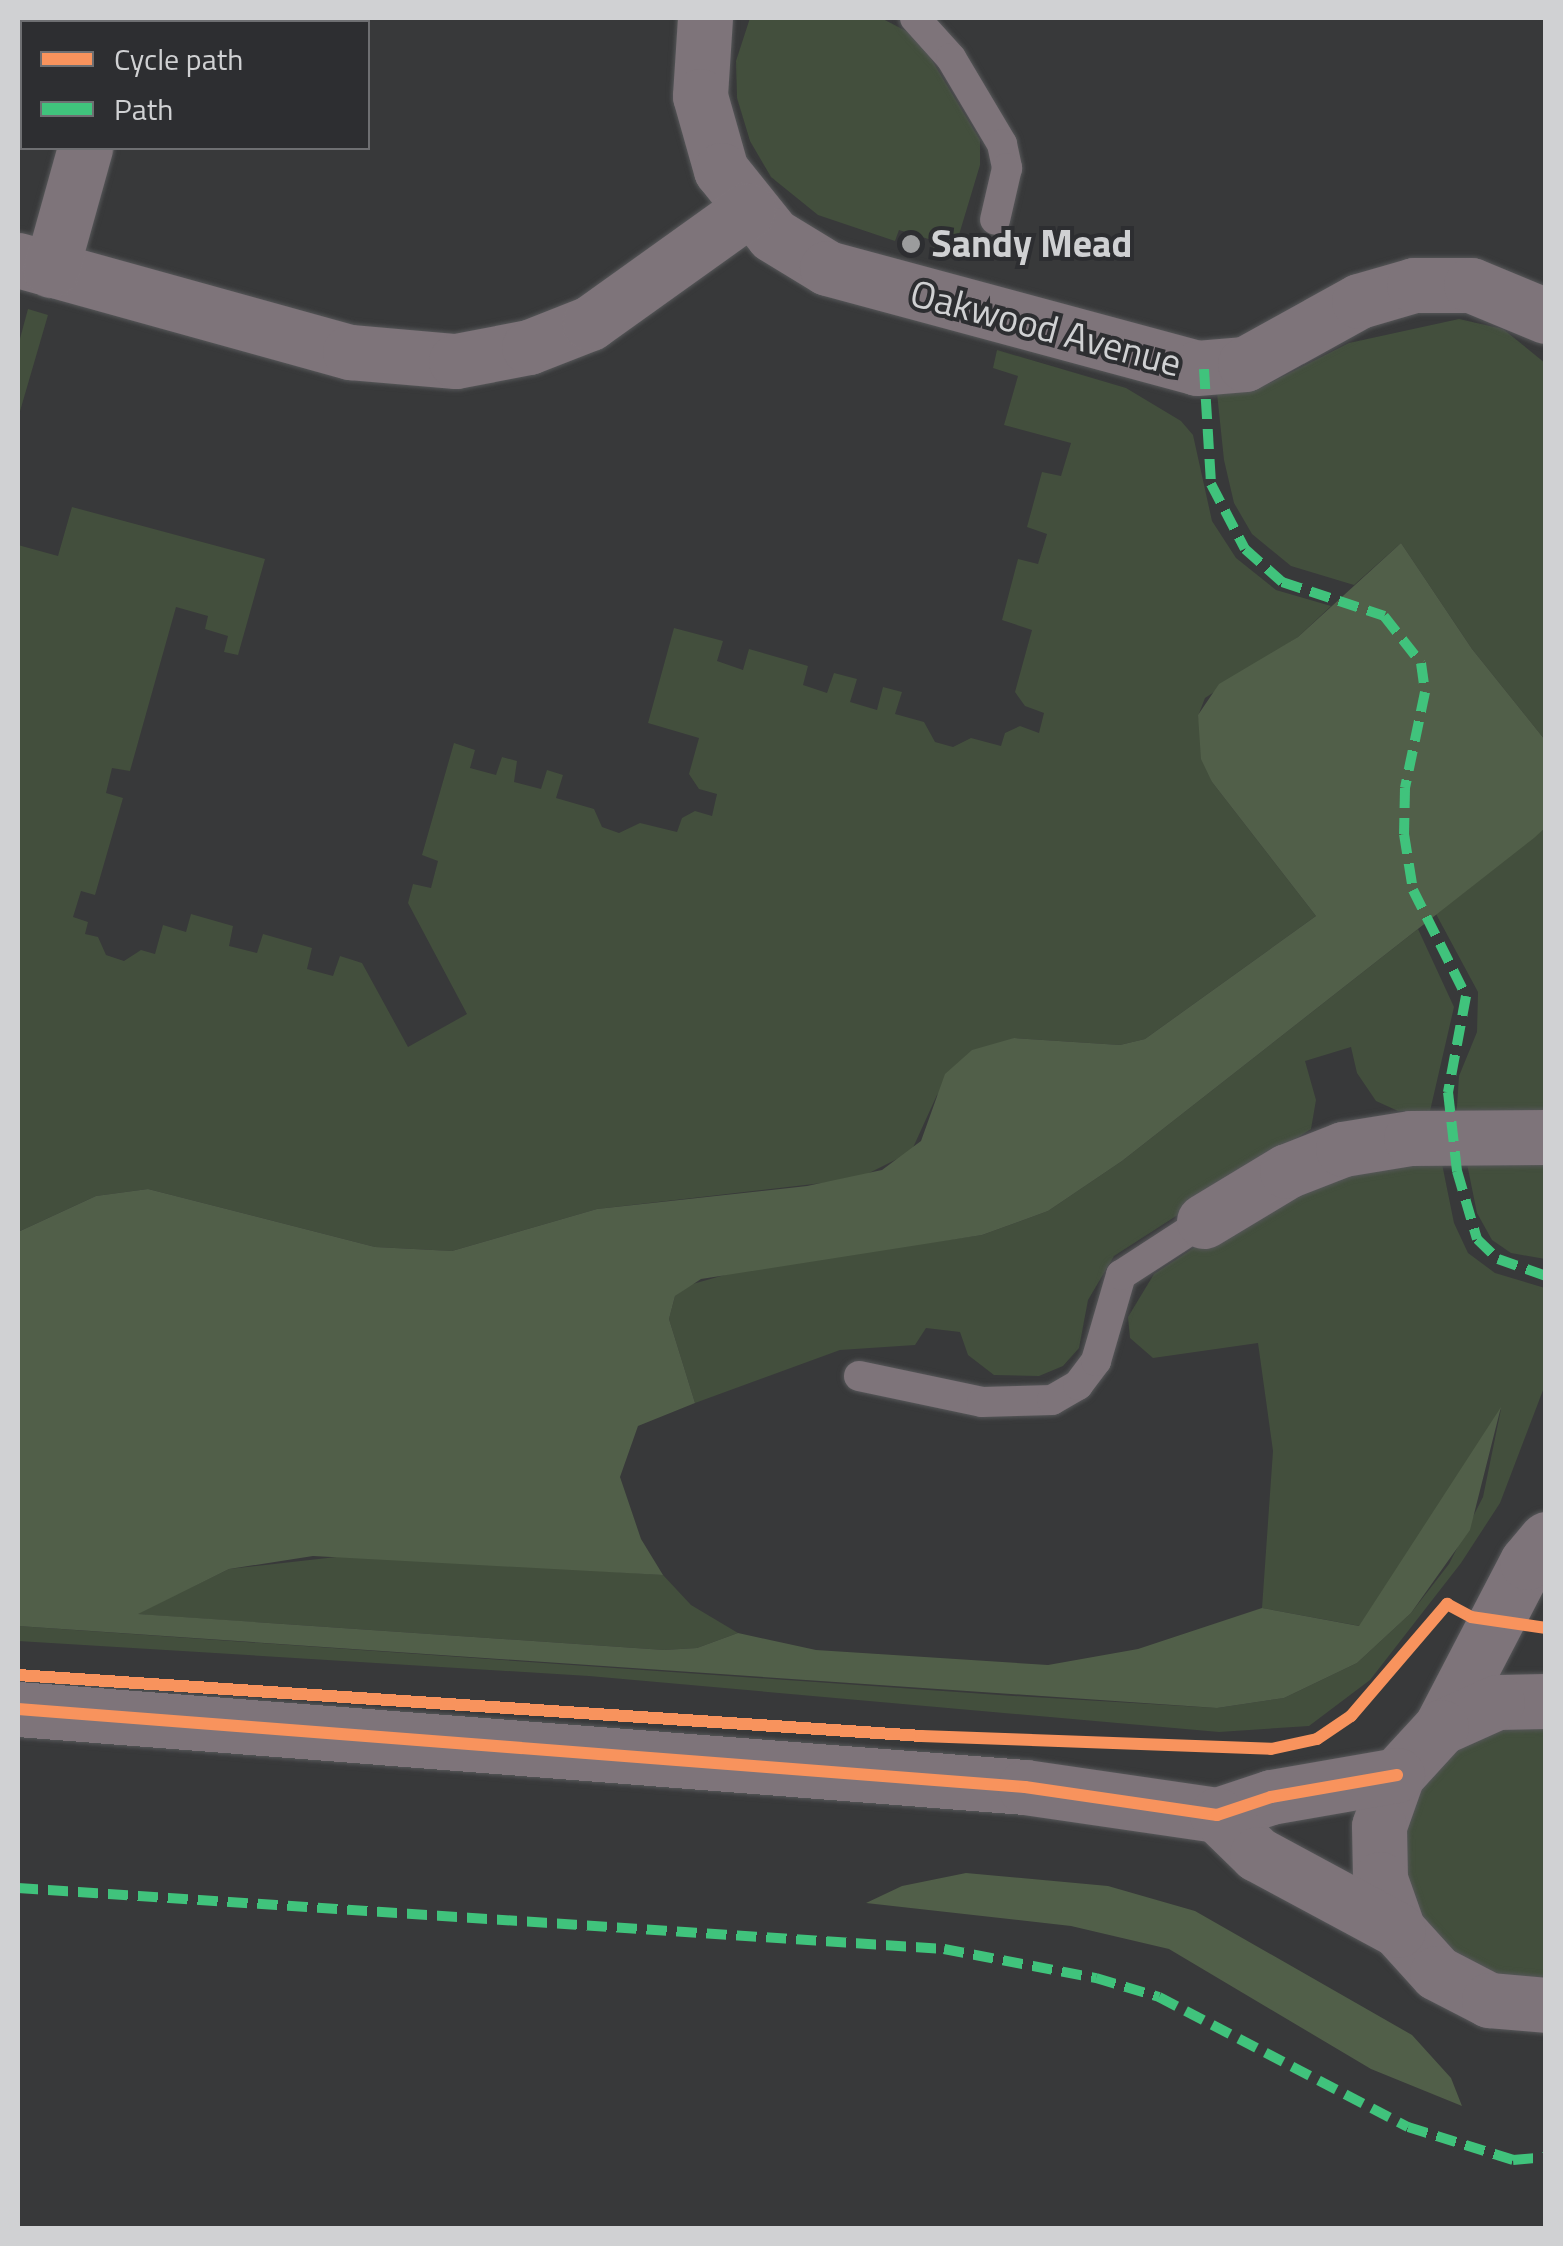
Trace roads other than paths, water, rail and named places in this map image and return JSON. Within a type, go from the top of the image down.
[{"type":"street","name":"Oakwood Avenue","points":[[705,18],[698,62],[704,122],[721,170],[748,210],[790,248],[827,268],[1197,368],[1246,364],[1359,301],[1414,285],[1471,286],[1546,316]]},
{"type":"street","points":[[84,150],[34,265],[372,357],[456,361],[529,348],[590,322],[748,210]]},
{"type":"street","points":[[1204,1221],[1287,1171],[1343,1149],[1411,1138],[1546,1137]]},
{"type":"street","points":[[1398,1930],[1380,1880],[1379,1844],[1397,1775],[1440,1727],[1527,1562],[1546,1539]]},
{"type":"street","points":[[1440,1727],[1498,1702],[1546,1702]]},
{"type":"street","points":[[18,1709],[1024,1787],[1217,1815],[1271,1797],[1397,1775]]},
{"type":"street","points":[[1217,1815],[1257,1854],[1398,1930],[1437,1974],[1489,2000],[1546,2005]]},
{"type":"lane","points":[[915,18],[951,58],[1002,144],[1008,168],[995,220]]},
{"type":"lane","points":[[859,1376],[982,1402],[1052,1400],[1078,1385],[1096,1361],[1120,1275],[1204,1221]]},
{"type":"place","name":"Sandy Mead","points":[[911,244]]}]
